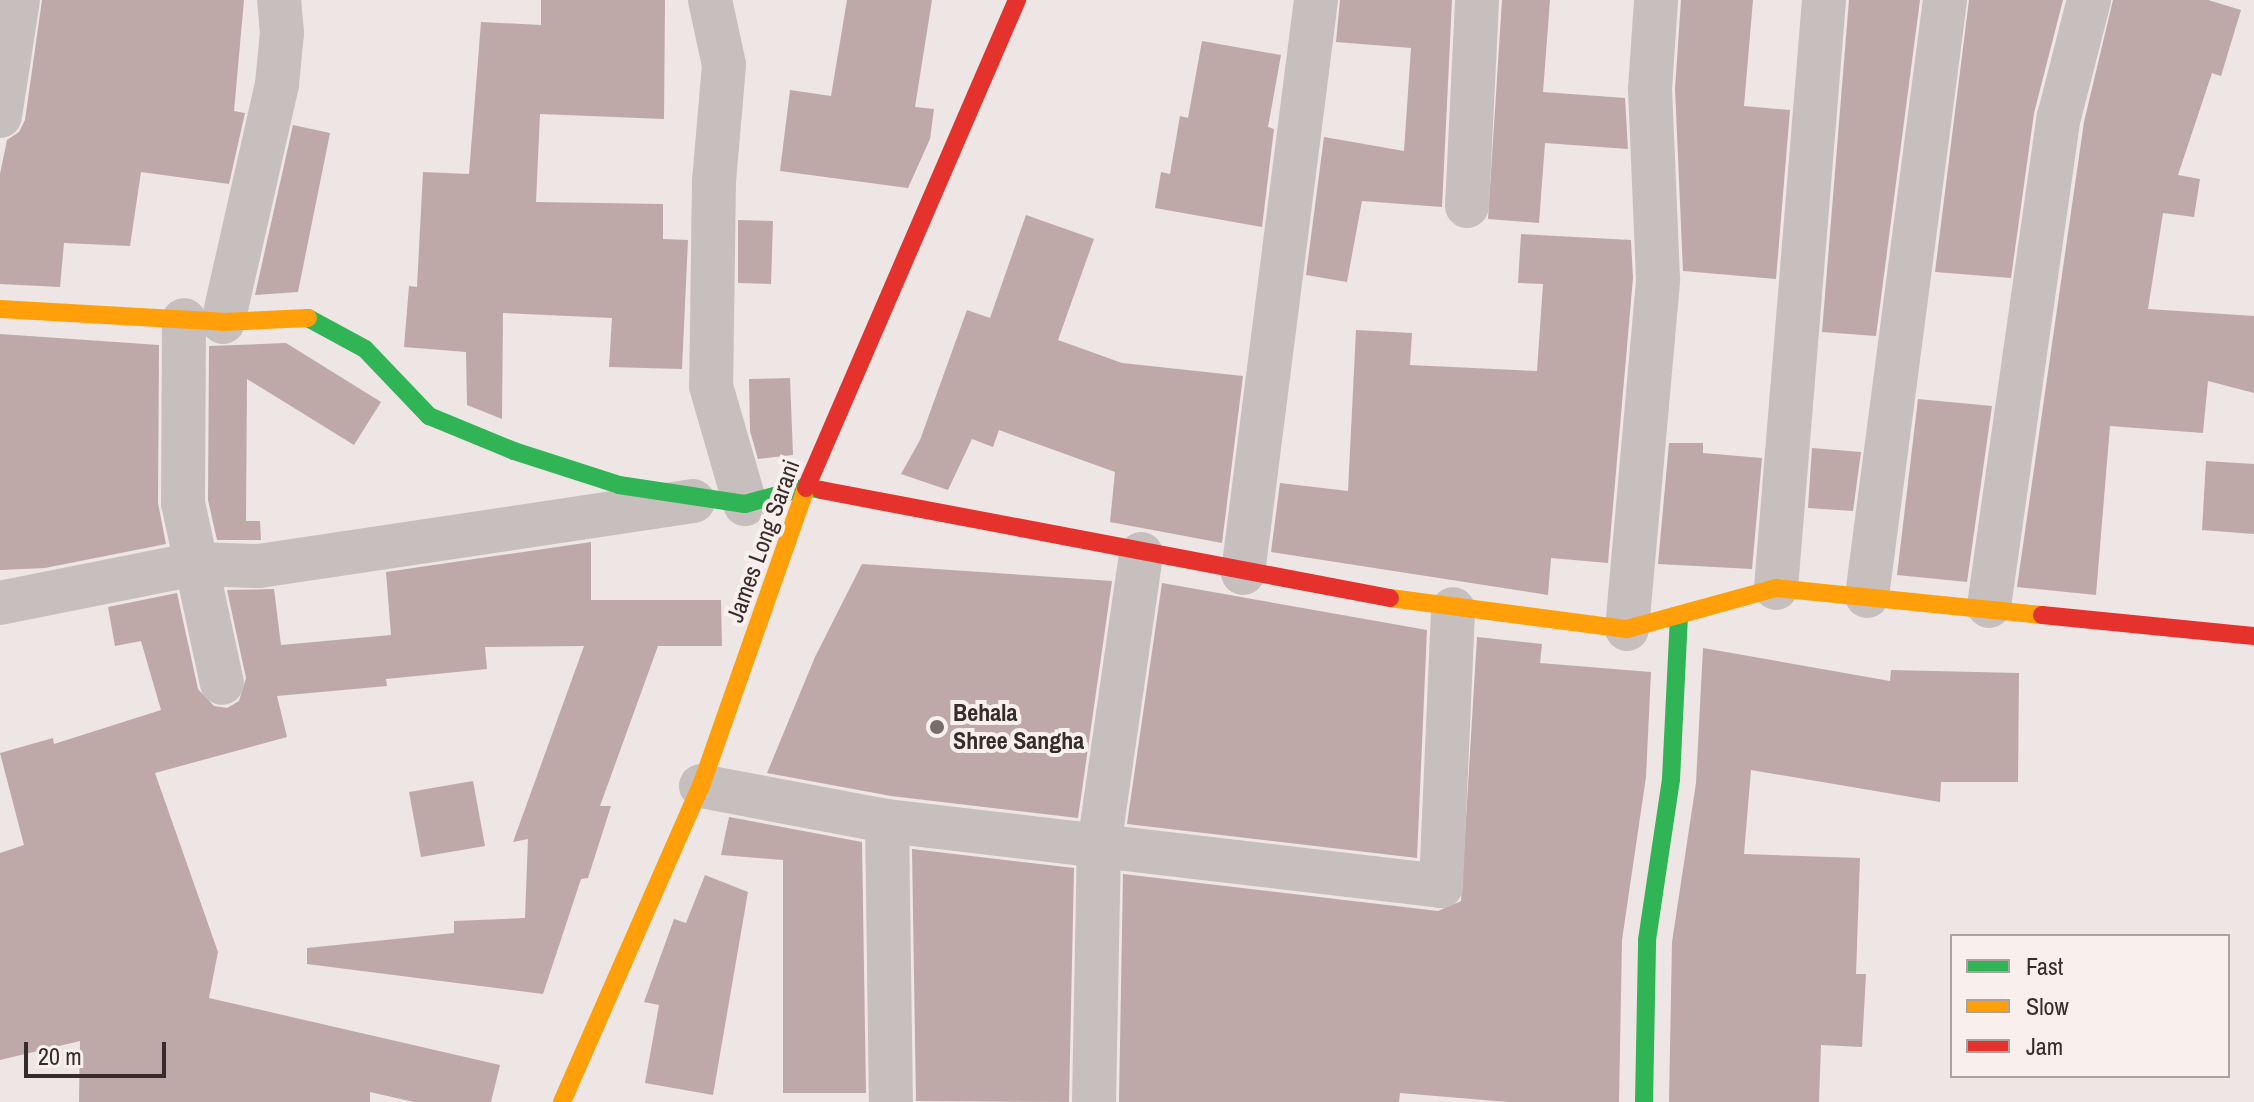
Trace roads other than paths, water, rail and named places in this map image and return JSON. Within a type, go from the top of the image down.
[{"type":"street","points":[[0,116],[18,0]]},
{"type":"street","points":[[222,683],[183,503],[180,451],[204,321],[277,84],[282,33],[279,0]]},
{"type":"street","points":[[710,0],[724,65],[714,181],[711,386],[726,502]]},
{"type":"street","name":"James Long Sarani","points":[[562,1102],[701,786],[806,487],[1017,0]]},
{"type":"street","points":[[1243,573],[1316,0]]},
{"type":"street","points":[[1467,206],[1477,0]]},
{"type":"street","points":[[1627,629],[1658,279],[1650,89],[1656,0]]},
{"type":"street","points":[[1776,588],[1824,0]]},
{"type":"street","points":[[1867,596],[1945,0]]},
{"type":"street","points":[[1989,606],[2059,117],[2089,0]]},
{"type":"street","points":[[0,309],[204,321],[305,317],[365,349],[429,416],[514,451],[619,485],[726,502]]},
{"type":"street","points":[[0,603],[195,564],[259,566],[726,502],[806,487],[1243,573],[1453,609],[1627,629],[1679,618],[1776,588],[1989,606],[2254,636]]},
{"type":"street","points":[[1094,1102],[1099,846],[1141,554]]},
{"type":"street","points":[[701,786],[887,821],[1441,886],[1453,609]]},
{"type":"street","points":[[1644,1102],[1647,940],[1671,779],[1679,618]]},
{"type":"street","points":[[887,821],[891,1102]]},
{"type":"place","name":"Behala Shree Sangha","points":[[937,727]]}]
